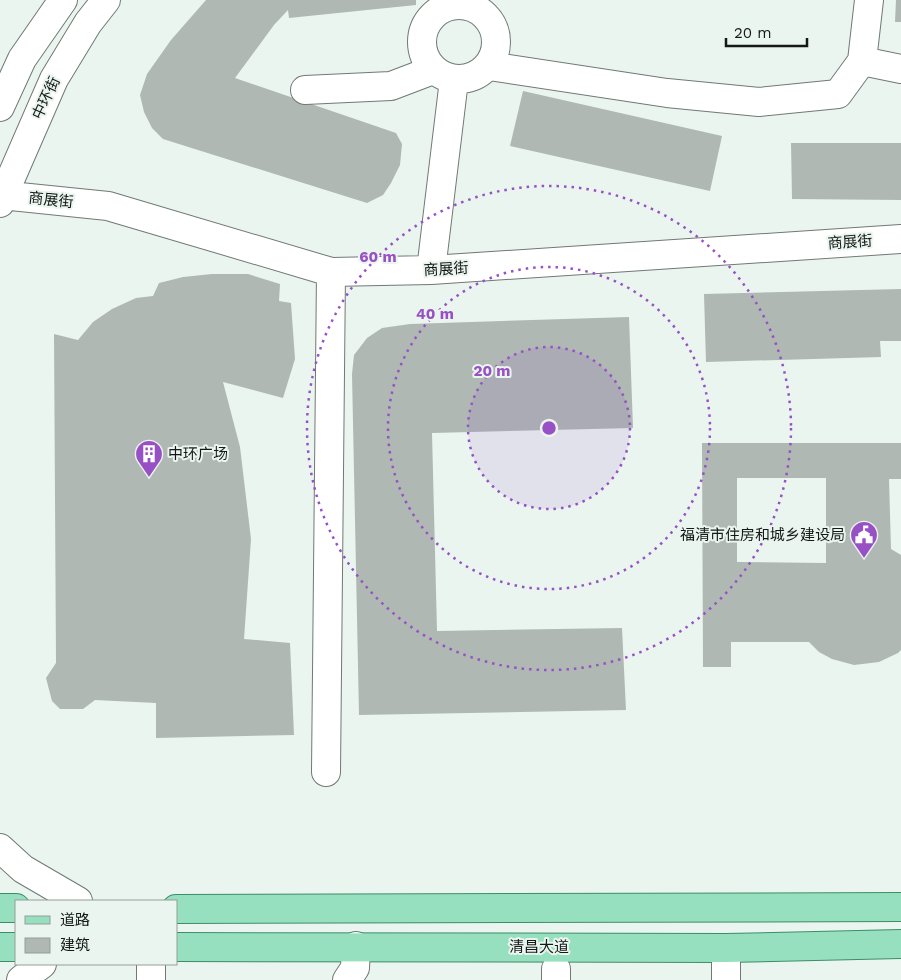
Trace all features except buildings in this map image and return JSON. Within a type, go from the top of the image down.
[{"type":"main road","points":[[178,909],[901,907]]},
{"type":"main road","points":[[0,908],[15,908]]},
{"type":"main road","name":"清昌大道","points":[[178,947],[356,968],[726,948],[901,944]]},
{"type":"main road","points":[[0,947],[15,947]]},
{"type":"street","points":[[0,107],[22,59],[63,0]]},
{"type":"street","name":"中环街","points":[[1,198],[54,79],[88,23],[106,0]]},
{"type":"street","points":[[489,66],[667,94],[759,102],[838,94],[862,61],[869,0]]},
{"type":"street","points":[[306,90],[391,86],[444,75],[467,79],[479,74],[489,66],[495,54],[497,42],[494,29],[488,18],[477,9],[443,4],[425,25],[421,49],[426,60],[444,75]]},
{"type":"street","points":[[862,61],[901,69]]},
{"type":"street","points":[[431,270],[444,75]]},
{"type":"street","name":"商展街","points":[[1,198],[108,206],[330,272],[431,270],[901,239]]},
{"type":"street","points":[[326,772],[330,272]]},
{"type":"street","points":[[0,848],[23,869],[76,900]]},
{"type":"street","points":[[726,948],[726,980]]},
{"type":"street","points":[[21,980],[41,965]]},
{"type":"street","points":[[151,965],[151,980]]},
{"type":"place","name":"中环广场","points":[[149,478]]},
{"type":"place","name":"福清市住房和城乡建设局","points":[[864,559]]}]
